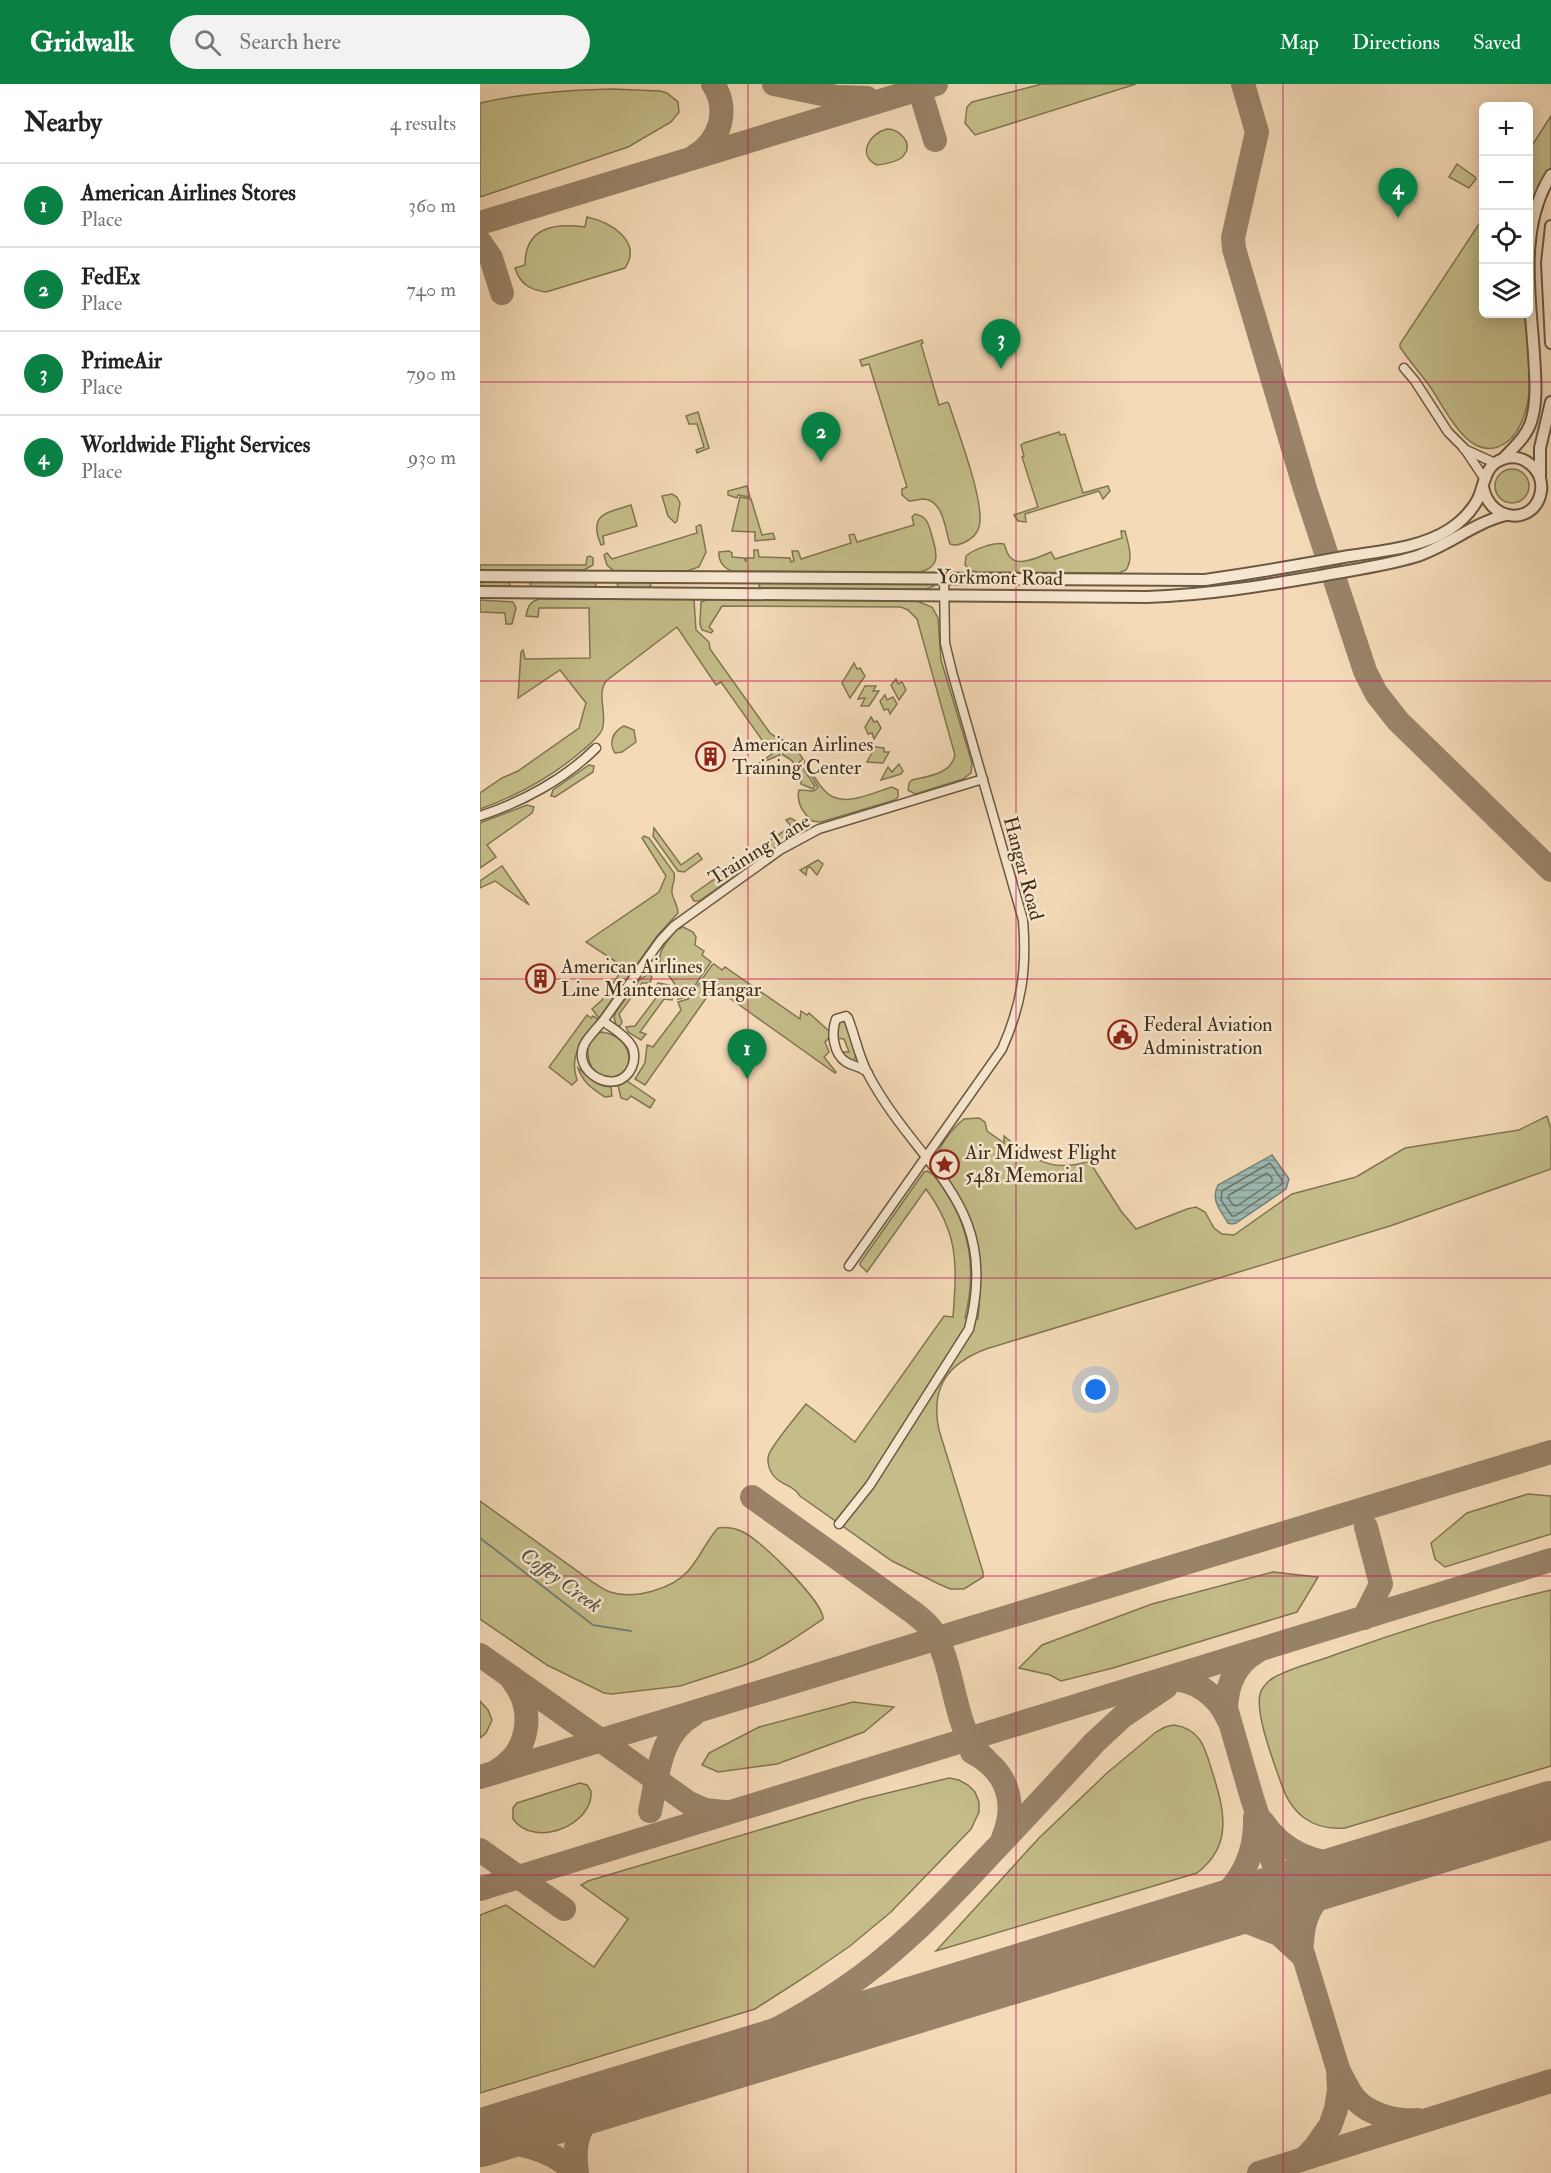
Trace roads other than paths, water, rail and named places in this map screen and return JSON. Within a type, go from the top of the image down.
[{"type":"street","name":"Yorkmont Road","points":[[480,576],[1205,579],[1252,574],[1398,548],[1432,538],[1448,530],[1467,515],[1489,469],[1527,430],[1535,404],[1529,248],[1538,201],[1551,175]]},
{"type":"street","points":[[1551,225],[1547,269],[1551,343]]},
{"type":"street","points":[[1404,368],[1420,387],[1448,432],[1464,448],[1484,482],[1485,496],[1490,505],[1497,512],[1506,515]]},
{"type":"street","name":"Yorkmont Road","points":[[480,592],[1147,597],[1208,594],[1377,566],[1442,547],[1480,524],[1506,515],[1516,516],[1533,507],[1539,499],[1541,480],[1539,448],[1551,402]]},
{"type":"street","points":[[1464,448],[1500,460],[1513,457],[1523,459],[1537,471],[1541,480]]},
{"type":"street","points":[[522,576],[523,592]]},
{"type":"street","points":[[603,576],[605,593]]},
{"type":"street","points":[[697,576],[697,593]]},
{"type":"street","name":"Hangar Road","points":[[849,1266],[1002,1049],[1012,1026],[1024,979],[1026,954],[1023,920],[945,643],[944,578]]},
{"type":"street","points":[[480,816],[516,802],[536,791],[596,748]]},
{"type":"street","name":"Training Lane","points":[[603,1021],[627,1039],[634,1054],[634,1063],[630,1072],[615,1082],[605,1082],[591,1074],[583,1059],[585,1043],[660,941],[674,926],[780,850],[819,829],[982,779]]},
{"type":"street","points":[[839,1524],[870,1485],[969,1329],[974,1310],[977,1269],[972,1233],[959,1203],[927,1156],[892,1111],[868,1073],[848,1018],[846,1016],[836,1019],[832,1034],[839,1054],[846,1062],[868,1073]]},
{"type":"water","points":[[1272,1155],[1289,1179],[1286,1189],[1236,1223],[1228,1223],[1216,1200],[1218,1185]]},
{"type":"waterway","name":"Coffey Creek","points":[[480,1538],[593,1625],[631,1631]]},
{"type":"place","name":"Worldwide Flight Services","points":[[1398,218]]},
{"type":"place","name":"PrimeAir","points":[[1001,369]]},
{"type":"place","name":"FedEx","points":[[821,462]]},
{"type":"place","name":"American Airlines Training Center","points":[[711,756]]},
{"type":"place","name":"American Airlines Line Maintenace Hangar","points":[[540,978]]},
{"type":"place","name":"Federal Aviation Administration","points":[[1122,1035]]},
{"type":"place","name":"American Airlines Stores","points":[[747,1079]]},
{"type":"place","name":"Air Midwest Flight 5481 Memorial","points":[[944,1164]]}]
